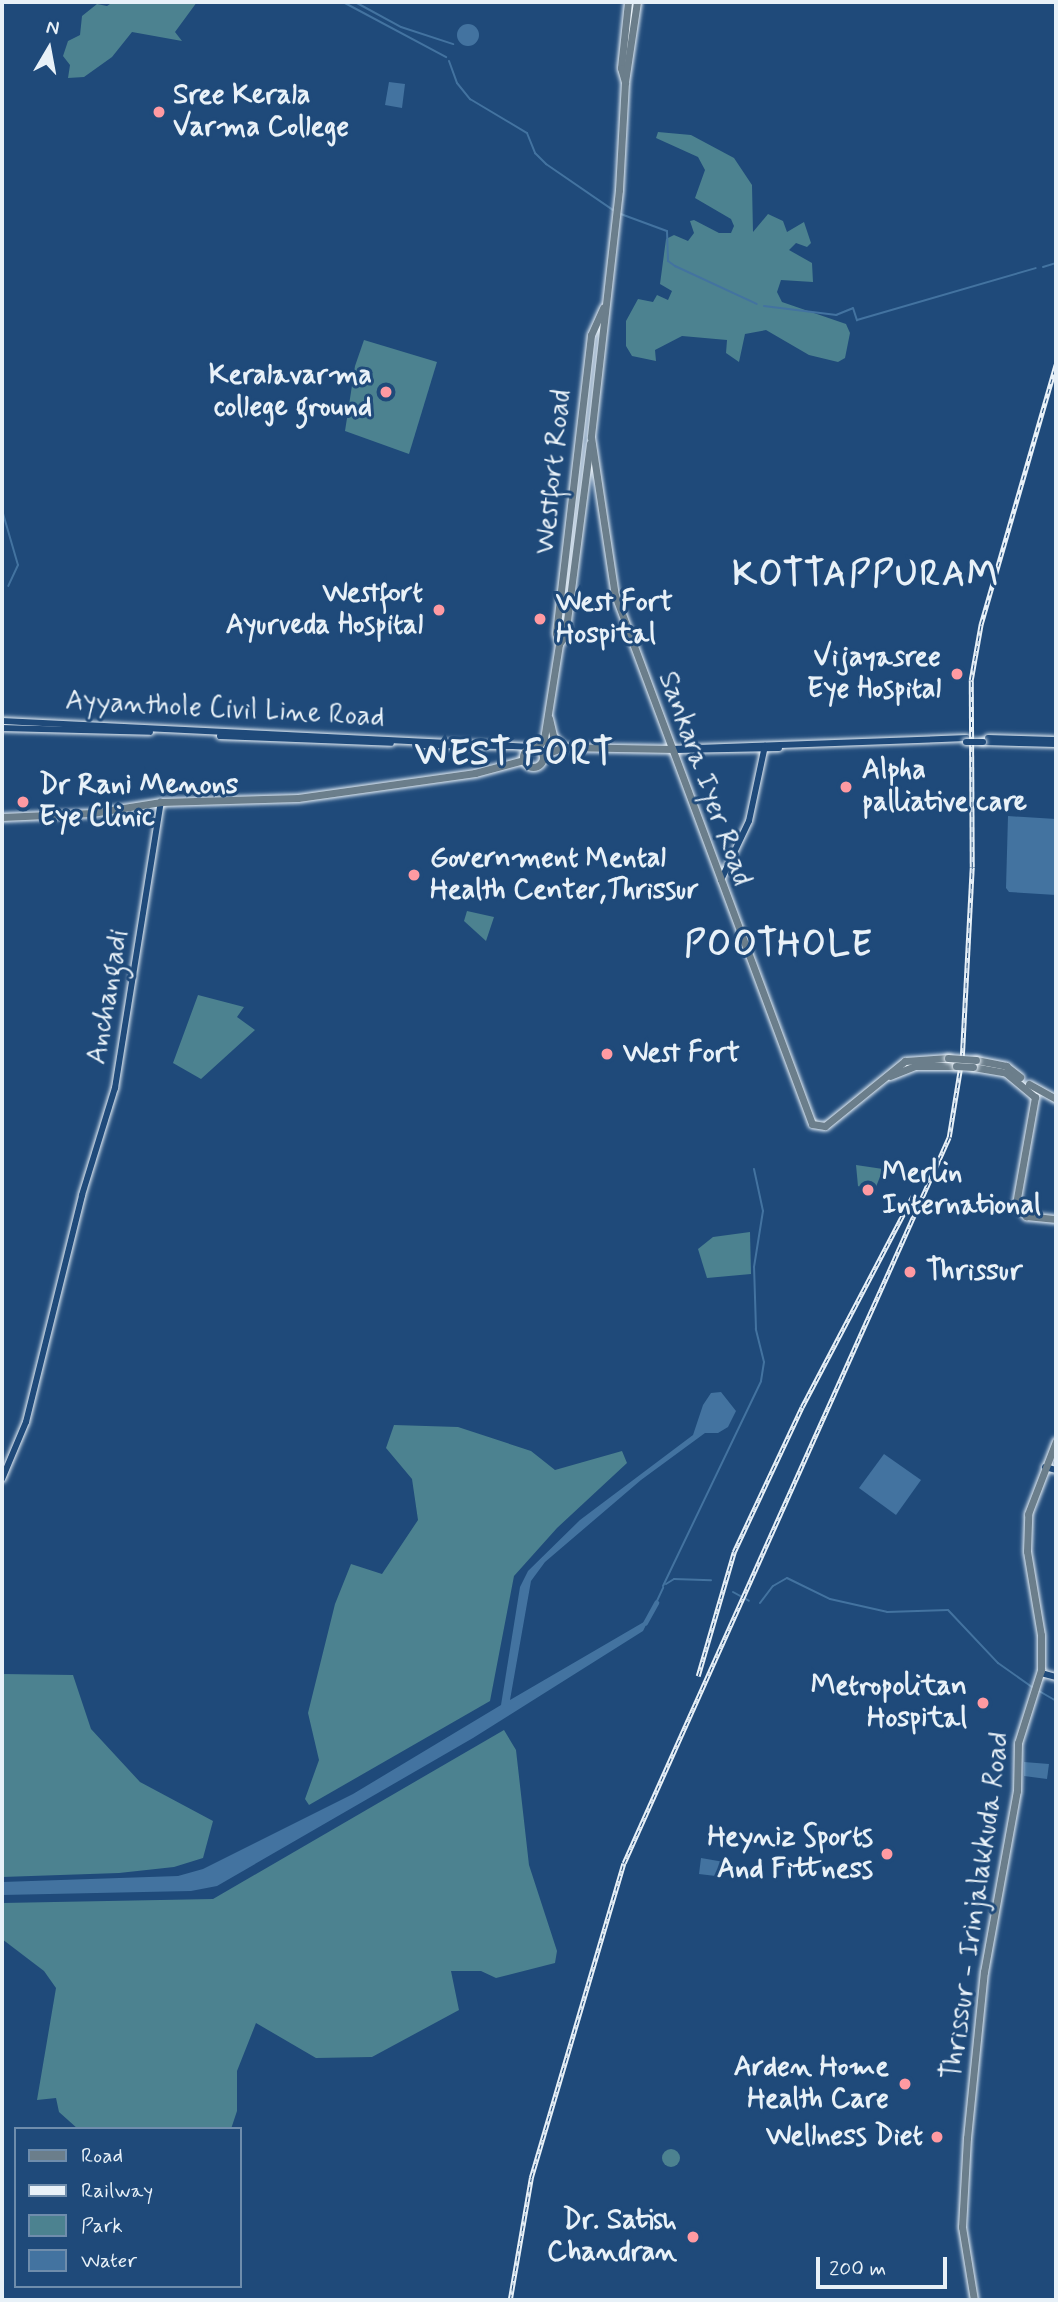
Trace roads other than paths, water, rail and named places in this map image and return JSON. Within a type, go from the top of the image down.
[{"type":"main road","points":[[625,82],[621,68],[628,2]]},
{"type":"main road","points":[[603,308],[619,190],[625,82],[637,2]]},
{"type":"main road","name":"Westfort Road","points":[[524,760],[544,739],[559,644],[556,633],[591,335],[603,308]]},
{"type":"main road","name":"Sankara Iyer Road","points":[[603,308],[591,437],[615,594],[809,1120],[817,1127],[825,1126],[874,1084]]},
{"type":"main road","points":[[583,409],[595,410]]},
{"type":"main road","points":[[580,436],[591,437]]},
{"type":"main road","name":"Westfort Road","points":[[559,644],[565,636],[591,437]]},
{"type":"main road","name":"Westfort Road","points":[[548,711],[553,736],[564,747]]},
{"type":"main road","name":"Ayyanthole Civil Line Road","points":[[2,722],[534,747]]},
{"type":"main road","name":"Ayyanthole Civil Line Road","points":[[2,728],[72,727]]},
{"type":"main road","points":[[2,817],[99,812],[161,802],[298,798],[461,775],[524,760],[534,767],[543,755],[564,747],[670,749],[967,740],[1056,742]]},
{"type":"main road","points":[[534,747],[543,755]]},
{"type":"main road","points":[[721,880],[749,821],[765,747]]},
{"type":"main road","name":"Anchangadi","points":[[2,1479],[26,1422],[82,1195],[119,1068],[161,802]]},
{"type":"main road","points":[[874,1084],[905,1061],[948,1058],[974,1064],[1006,1066],[1035,1097],[1054,1099]]},
{"type":"main road","points":[[874,1084],[915,1066],[974,1064]]},
{"type":"main road","points":[[1035,1097],[1054,1099]]},
{"type":"main road","points":[[1035,1097],[1016,1204],[1026,1216],[1056,1219]]},
{"type":"main road","name":"Thrissur - Irinjalakkuda Road","points":[[976,2300],[962,2214],[982,1988],[1017,1791],[1018,1743],[1041,1674],[1041,1635],[1026,1536],[1031,1503],[1056,1441]]},
{"type":"main road","points":[[1045,1467],[1056,1470]]},
{"type":"main road","points":[[1041,1674],[1056,1677]]},
{"type":"water","points":[[468,24],[476,27],[479,35],[476,43],[468,46],[460,43],[457,35],[460,27]]},
{"type":"water","points":[[389,82],[405,84],[402,108],[385,105]]},
{"type":"water","points":[[1008,816],[1056,819],[1056,895],[1009,892],[1006,888]]},
{"type":"water","points":[[721,1392],[736,1411],[728,1427],[718,1433],[705,1433],[641,1480],[545,1562],[531,1581],[510,1700],[649,1619],[643,1631],[473,1738],[217,1886],[191,1891],[2,1895],[2,1882],[178,1876],[203,1869],[353,1794],[501,1705],[520,1587],[528,1571],[580,1520],[693,1435],[703,1405],[711,1393]]},
{"type":"water","points":[[884,1454],[921,1480],[896,1515],[859,1488]]},
{"type":"water","points":[[1024,1762],[1049,1764],[1047,1779],[1024,1776]]},
{"type":"water","points":[[701,1858],[724,1862],[724,1877],[699,1874]]},
{"type":"waterway","points":[[343,2],[446,57]]},
{"type":"waterway","points":[[355,2],[401,27],[453,44]]},
{"type":"waterway","points":[[449,61],[457,83],[470,99],[527,133],[535,153],[546,164],[613,210]]},
{"type":"waterway","points":[[618,213],[667,231],[668,261],[675,266],[757,304]]},
{"type":"waterway","points":[[1043,267],[1056,263]]},
{"type":"waterway","points":[[764,306],[836,315],[853,308],[857,320],[1036,268]]},
{"type":"waterway","points":[[2,510],[18,565],[8,586]]},
{"type":"waterway","points":[[663,1586],[761,1381],[764,1362],[756,1329],[754,1267],[763,1211],[754,1169]]},
{"type":"waterway","points":[[760,1603],[773,1586],[787,1578],[830,1599],[887,1612],[948,1610],[998,1663],[1032,1687]]},
{"type":"waterway","points":[[666,1584],[674,1579],[711,1580]]},
{"type":"waterway","points":[[656,1603],[663,1588]]},
{"type":"waterway","points":[[733,1592],[749,1601]]},
{"type":"waterway","points":[[645,1623],[656,1603]]},
{"type":"waterway","points":[[1039,1691],[1056,1701]]},
{"type":"railway","points":[[510,2300],[531,2178],[624,1863],[949,1137],[962,1058],[972,867],[971,680],[981,624],[1056,365]]},
{"type":"railway","points":[[698,1676],[734,1552],[802,1407],[913,1196]]},
{"type":"place","name":"Sree Kerala Varma College","points":[[159,112]]},
{"type":"place","name":"Keralavarma college ground","points":[[386,392]]},
{"type":"place","name":"Westfort Ayurveda Hospital","points":[[439,610]]},
{"type":"place","name":"West Fort Hospital","points":[[540,619]]},
{"type":"place","name":"Vijayasree Eye Hospital","points":[[957,674]]},
{"type":"place","name":"Alpha palliative care","points":[[846,787]]},
{"type":"place","name":"Dr Rani Menons Eye Clinic","points":[[23,802]]},
{"type":"place","name":"Government Mental Health Center,Thrissur","points":[[414,875]]},
{"type":"place","name":"West Fort","points":[[607,1054]]},
{"type":"place","name":"Merlin International","points":[[868,1190]]},
{"type":"place","name":"Thrissur","points":[[910,1272]]},
{"type":"place","name":"Metropolitan Hospital","points":[[983,1703]]},
{"type":"place","name":"Heyniz Sports And Fittness","points":[[887,1854]]},
{"type":"place","name":"Arden Home Health Care","points":[[905,2084]]},
{"type":"place","name":"Wellness Diet","points":[[937,2137]]},
{"type":"place","name":"Dr. Satish Chandran","points":[[693,2237]]},
{"type":"district","name":"KOTTAPPURAM","points":[[866,575]]},
{"type":"district","name":"WEST FORT","points":[[515,754]]},
{"type":"district","name":"POOTHOLE","points":[[779,945]]}]
